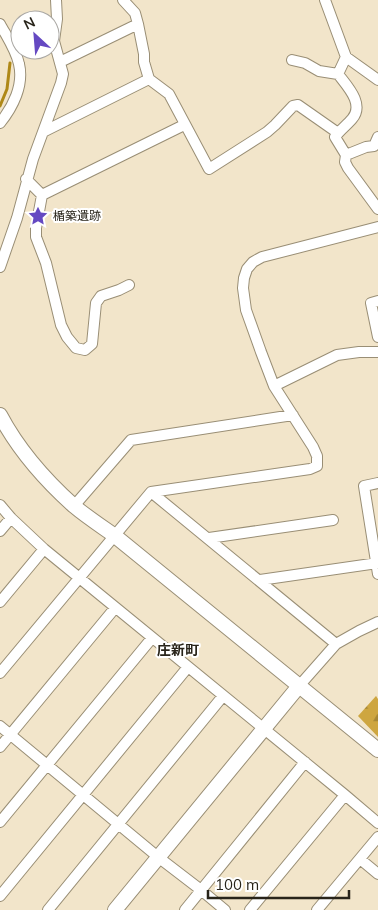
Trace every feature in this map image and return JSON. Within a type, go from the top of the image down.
[{"type":"street","points":[[0,267],[17,218],[26,179],[61,83],[60,62],[54,41],[57,19],[56,0]]},
{"type":"street","points":[[123,0],[135,13],[144,62],[150,79],[168,94],[209,169],[267,132],[294,106],[298,105],[338,133]]},
{"type":"street","points":[[324,0],[346,57],[378,80]]},
{"type":"street","points":[[0,24],[15,52],[20,72],[20,81],[15,99],[0,123]]},
{"type":"street","points":[[60,62],[138,24]]},
{"type":"street","points":[[338,74],[346,57]]},
{"type":"street","points":[[292,60],[306,63],[319,71],[338,74],[348,87],[357,106],[356,113],[335,137],[346,155],[345,162],[348,168],[378,210]]},
{"type":"street","points":[[43,132],[150,79]]},
{"type":"street","points":[[42,195],[184,125]]},
{"type":"street","points":[[346,155],[374,146],[378,136]]},
{"type":"street","points":[[26,179],[42,195]]},
{"type":"street","points":[[42,195],[36,237],[46,263],[61,325],[76,348],[85,350],[92,344],[96,303],[102,296],[129,284]]},
{"type":"street","points":[[0,673],[151,492],[310,469],[317,466],[317,456],[303,430],[274,386],[246,310],[243,288],[244,278],[253,262],[262,257],[378,226]]},
{"type":"street","points":[[378,301],[370,303],[378,337]]},
{"type":"street","points":[[274,386],[336,355],[378,352]]},
{"type":"street","points":[[0,415],[16,442],[37,468],[74,506],[115,536],[378,750]]},
{"type":"street","points":[[74,506],[131,440],[293,415]]},
{"type":"street","points":[[378,483],[364,486],[373,515],[378,574]]},
{"type":"street","points":[[151,492],[336,644]]},
{"type":"street","points":[[0,505],[44,549],[378,823]]},
{"type":"street","points":[[0,531],[11,518]]},
{"type":"street","points":[[208,538],[332,520]]},
{"type":"street","points":[[0,602],[44,549]]},
{"type":"street","points":[[260,580],[377,563]]},
{"type":"street","points":[[0,748],[115,608]]},
{"type":"street","points":[[115,910],[298,686],[336,644],[359,630],[378,622]]},
{"type":"street","points":[[0,822],[152,638]]},
{"type":"street","points":[[0,896],[188,667]]},
{"type":"street","points":[[48,910],[224,696]]},
{"type":"street","points":[[0,726],[225,910]]},
{"type":"street","points":[[185,910],[305,762]]},
{"type":"street","points":[[250,910],[345,795]]},
{"type":"street","points":[[317,910],[378,837]]},
{"type":"street","points":[[360,859],[378,874]]},
{"type":"green space","points":[[376,696],[378,699],[378,737],[358,716]]},
{"type":"waterway","points":[[0,106],[7,89],[10,63]]},
{"type":"place","name":"楯築遺跡","points":[[38,216]]},
{"type":"district","name":"庄新町","points":[[178,650]]}]
